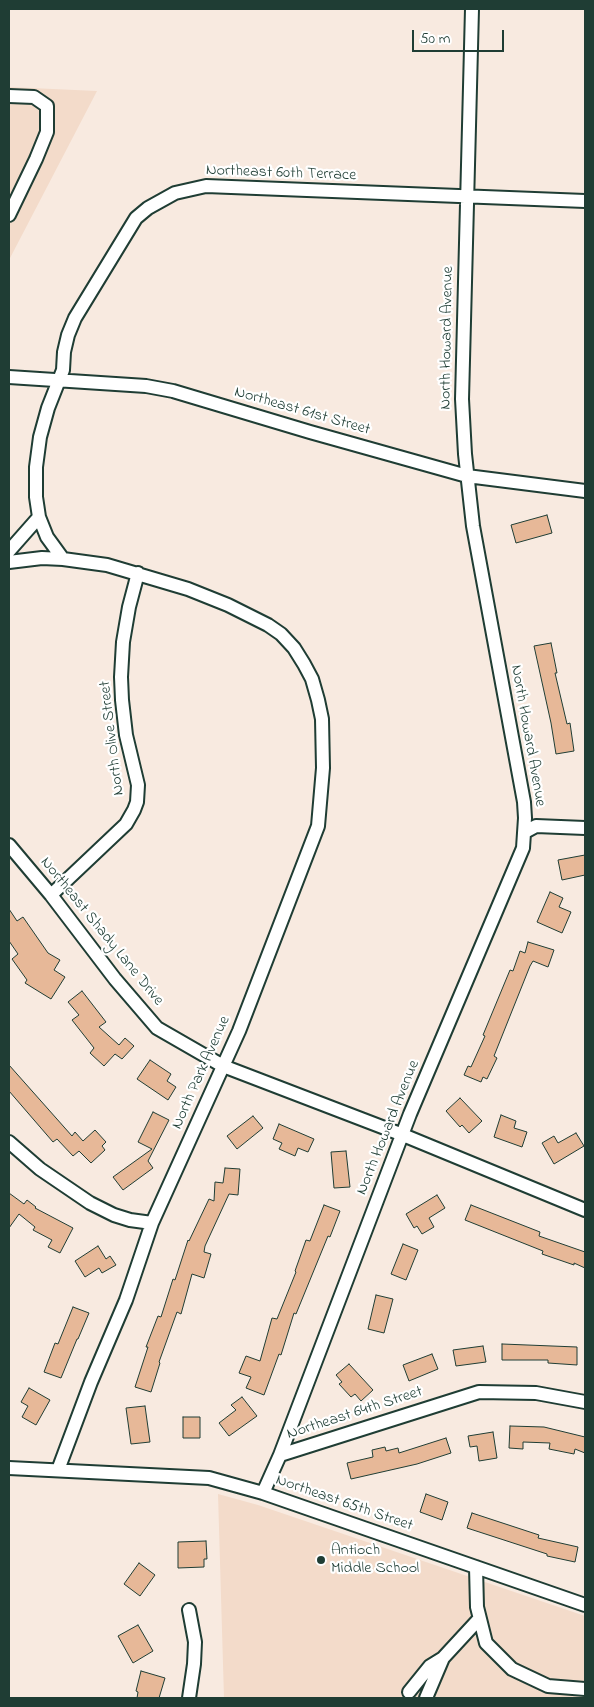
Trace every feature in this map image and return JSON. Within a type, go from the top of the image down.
[{"type":"street","name":"North Howard Avenue","points":[[280,1455],[410,1114],[523,848],[525,832],[524,802],[480,569],[467,476],[462,399],[472,9]]},
{"type":"street","points":[[9,96],[34,97],[47,106],[47,132],[9,215]]},
{"type":"street","name":"Northeast 60th Terrace","points":[[60,380],[68,335],[76,318],[136,218],[161,199],[190,188],[206,186],[585,201]]},
{"type":"street","name":"Northeast 61st Street","points":[[9,377],[146,386],[173,391],[467,476],[585,491]]},
{"type":"street","points":[[60,380],[48,408],[40,437],[36,467],[36,497],[39,517],[47,537],[63,559]]},
{"type":"street","points":[[9,551],[39,517]]},
{"type":"street","name":"North Park Avenue","points":[[9,562],[42,558],[98,563],[188,589],[268,625],[281,634],[294,648],[312,680],[322,719],[322,768],[318,826],[239,1031],[152,1223],[126,1300],[91,1382],[58,1470]]},
{"type":"street","name":"North Olive Street","points":[[51,895],[126,824],[137,802],[138,785],[126,735],[121,677],[126,624],[138,573]]},
{"type":"street","points":[[525,832],[536,826],[585,828]]},
{"type":"street","name":"Northeast Shady Lane Drive","points":[[9,845],[51,895],[115,979],[157,1028],[223,1066],[403,1135],[585,1210]]},
{"type":"street","points":[[9,1142],[40,1169],[90,1203],[114,1215],[130,1220],[152,1223]]},
{"type":"street","name":"Northeast 64th Street","points":[[262,1493],[280,1455],[479,1392],[536,1392],[585,1402]]},
{"type":"street","points":[[9,1468],[209,1478],[262,1493]]},
{"type":"street","name":"Northeast 65th Street","points":[[262,1493],[585,1605]]},
{"type":"street","points":[[476,1567],[479,1620],[486,1643],[512,1669],[548,1686],[585,1689]]},
{"type":"street","points":[[189,1610],[195,1642],[189,1698]]},
{"type":"street","points":[[405,1695],[430,1666],[443,1658],[479,1620]]},
{"type":"street","points":[[405,1695],[425,1698],[443,1658]]},
{"type":"shaded area","points":[[9,87],[97,91],[9,260]]},
{"type":"shaded area","name":"Antioch Middle School","points":[[218,1494],[258,1505],[585,1616],[585,1698],[224,1698]]},
{"type":"building","points":[[547,515],[552,533],[516,543],[511,525]]},
{"type":"building","points":[[551,643],[557,673],[555,673],[567,724],[570,723],[574,751],[556,754],[534,646]]},
{"type":"building","points":[[585,855],[585,875],[562,880],[558,860]]},
{"type":"building","points":[[550,892],[563,898],[559,907],[571,912],[562,933],[537,922]]},
{"type":"building","points":[[9,909],[17,921],[23,917],[48,953],[60,960],[54,970],[65,977],[51,999],[25,983],[27,980],[12,959],[18,954],[9,941]]},
{"type":"building","points":[[528,942],[554,950],[548,967],[533,961],[530,966],[494,1056],[497,1058],[487,1079],[483,1077],[481,1082],[464,1075],[468,1066],[471,1067],[485,1036],[483,1035],[510,970],[513,971],[520,951],[525,953]]},
{"type":"building","points":[[82,991],[106,1022],[99,1027],[119,1045],[125,1038],[134,1046],[122,1059],[115,1054],[104,1066],[90,1053],[94,1048],[72,1020],[79,1015],[68,1002]]},
{"type":"building","points":[[150,1060],[171,1074],[167,1081],[176,1087],[168,1100],[137,1079]]},
{"type":"building","points":[[9,1065],[72,1136],[75,1132],[83,1141],[95,1130],[106,1142],[102,1146],[105,1150],[91,1163],[79,1151],[73,1156],[57,1139],[53,1142],[9,1091]]},
{"type":"building","points":[[460,1098],[482,1121],[469,1133],[462,1125],[460,1127],[446,1111]]},
{"type":"building","points":[[153,1112],[169,1120],[148,1161],[153,1168],[123,1190],[113,1177],[152,1149],[138,1142]]},
{"type":"building","points":[[501,1115],[516,1121],[514,1128],[527,1132],[522,1147],[494,1137]]},
{"type":"building","points":[[253,1116],[263,1128],[237,1149],[227,1136]]},
{"type":"building","points":[[279,1124],[314,1139],[308,1152],[298,1148],[295,1156],[279,1149],[282,1143],[273,1139]]},
{"type":"building","points":[[576,1133],[584,1146],[554,1164],[542,1143],[554,1136],[558,1143]]},
{"type":"building","points":[[346,1151],[350,1187],[334,1188],[331,1152]]},
{"type":"building","points":[[225,1168],[240,1169],[238,1195],[229,1194],[205,1246],[204,1252],[211,1254],[204,1278],[192,1274],[181,1314],[177,1312],[159,1362],[151,1392],[135,1387],[148,1347],[146,1347],[158,1316],[161,1317],[188,1240],[209,1199],[214,1201],[215,1182],[223,1183]]},
{"type":"building","points":[[9,1193],[24,1204],[27,1200],[35,1208],[73,1228],[60,1253],[48,1247],[52,1240],[33,1230],[35,1227],[19,1214],[9,1228]]},
{"type":"building","points":[[437,1195],[445,1208],[429,1218],[434,1227],[422,1234],[417,1226],[414,1228],[406,1214]]},
{"type":"building","points":[[324,1205],[340,1211],[296,1314],[294,1313],[281,1355],[279,1354],[264,1395],[246,1388],[251,1377],[239,1373],[246,1356],[260,1361],[272,1318],[277,1319],[296,1272],[306,1240],[310,1241]]},
{"type":"building","points":[[471,1205],[540,1232],[539,1236],[585,1252],[585,1268],[542,1254],[543,1251],[465,1220]]},
{"type":"building","points":[[403,1244],[418,1250],[406,1280],[391,1274]]},
{"type":"building","points":[[98,1246],[106,1259],[110,1256],[116,1265],[102,1273],[99,1268],[85,1277],[75,1261]]},
{"type":"building","points":[[376,1295],[393,1299],[384,1333],[368,1329]]},
{"type":"building","points":[[73,1307],[89,1313],[61,1378],[44,1372],[55,1343],[58,1344]]},
{"type":"building","points":[[502,1344],[577,1347],[577,1365],[548,1363],[548,1360],[502,1360]]},
{"type":"building","points":[[483,1346],[486,1362],[456,1366],[453,1350]]},
{"type":"building","points":[[432,1354],[438,1369],[409,1381],[403,1365]]},
{"type":"building","points":[[349,1364],[373,1390],[361,1401],[355,1394],[351,1397],[339,1384],[342,1382],[336,1375]]},
{"type":"building","points":[[29,1388],[50,1400],[36,1425],[22,1417],[28,1406],[21,1402]]},
{"type":"building","points":[[242,1397],[257,1416],[229,1436],[219,1423],[236,1410],[231,1405]]},
{"type":"building","points":[[145,1406],[150,1442],[131,1444],[126,1408]]},
{"type":"building","points":[[183,1417],[200,1417],[200,1438],[183,1438]]},
{"type":"building","points":[[510,1426],[544,1427],[585,1437],[585,1453],[575,1449],[574,1454],[549,1449],[550,1443],[523,1442],[523,1449],[509,1448]]},
{"type":"building","points":[[493,1432],[497,1458],[479,1461],[477,1446],[470,1447],[468,1436]]},
{"type":"building","points":[[446,1438],[451,1453],[417,1464],[351,1479],[347,1463],[373,1457],[372,1450],[385,1447],[386,1451],[398,1448],[399,1453]]},
{"type":"building","points":[[426,1494],[448,1502],[442,1520],[420,1512]]},
{"type":"building","points":[[472,1513],[539,1535],[538,1538],[578,1547],[575,1562],[547,1556],[547,1554],[467,1528]]},
{"type":"building","points":[[206,1541],[207,1559],[204,1559],[204,1567],[178,1568],[178,1542]]},
{"type":"building","points":[[139,1563],[155,1575],[140,1596],[124,1584]]},
{"type":"building","points":[[138,1625],[153,1651],[133,1663],[118,1636]]},
{"type":"building","points":[[141,1671],[165,1678],[159,1698],[137,1698],[138,1692],[136,1691]]},
{"type":"place","name":"Antioch Middle School","points":[[321,1560]]}]
